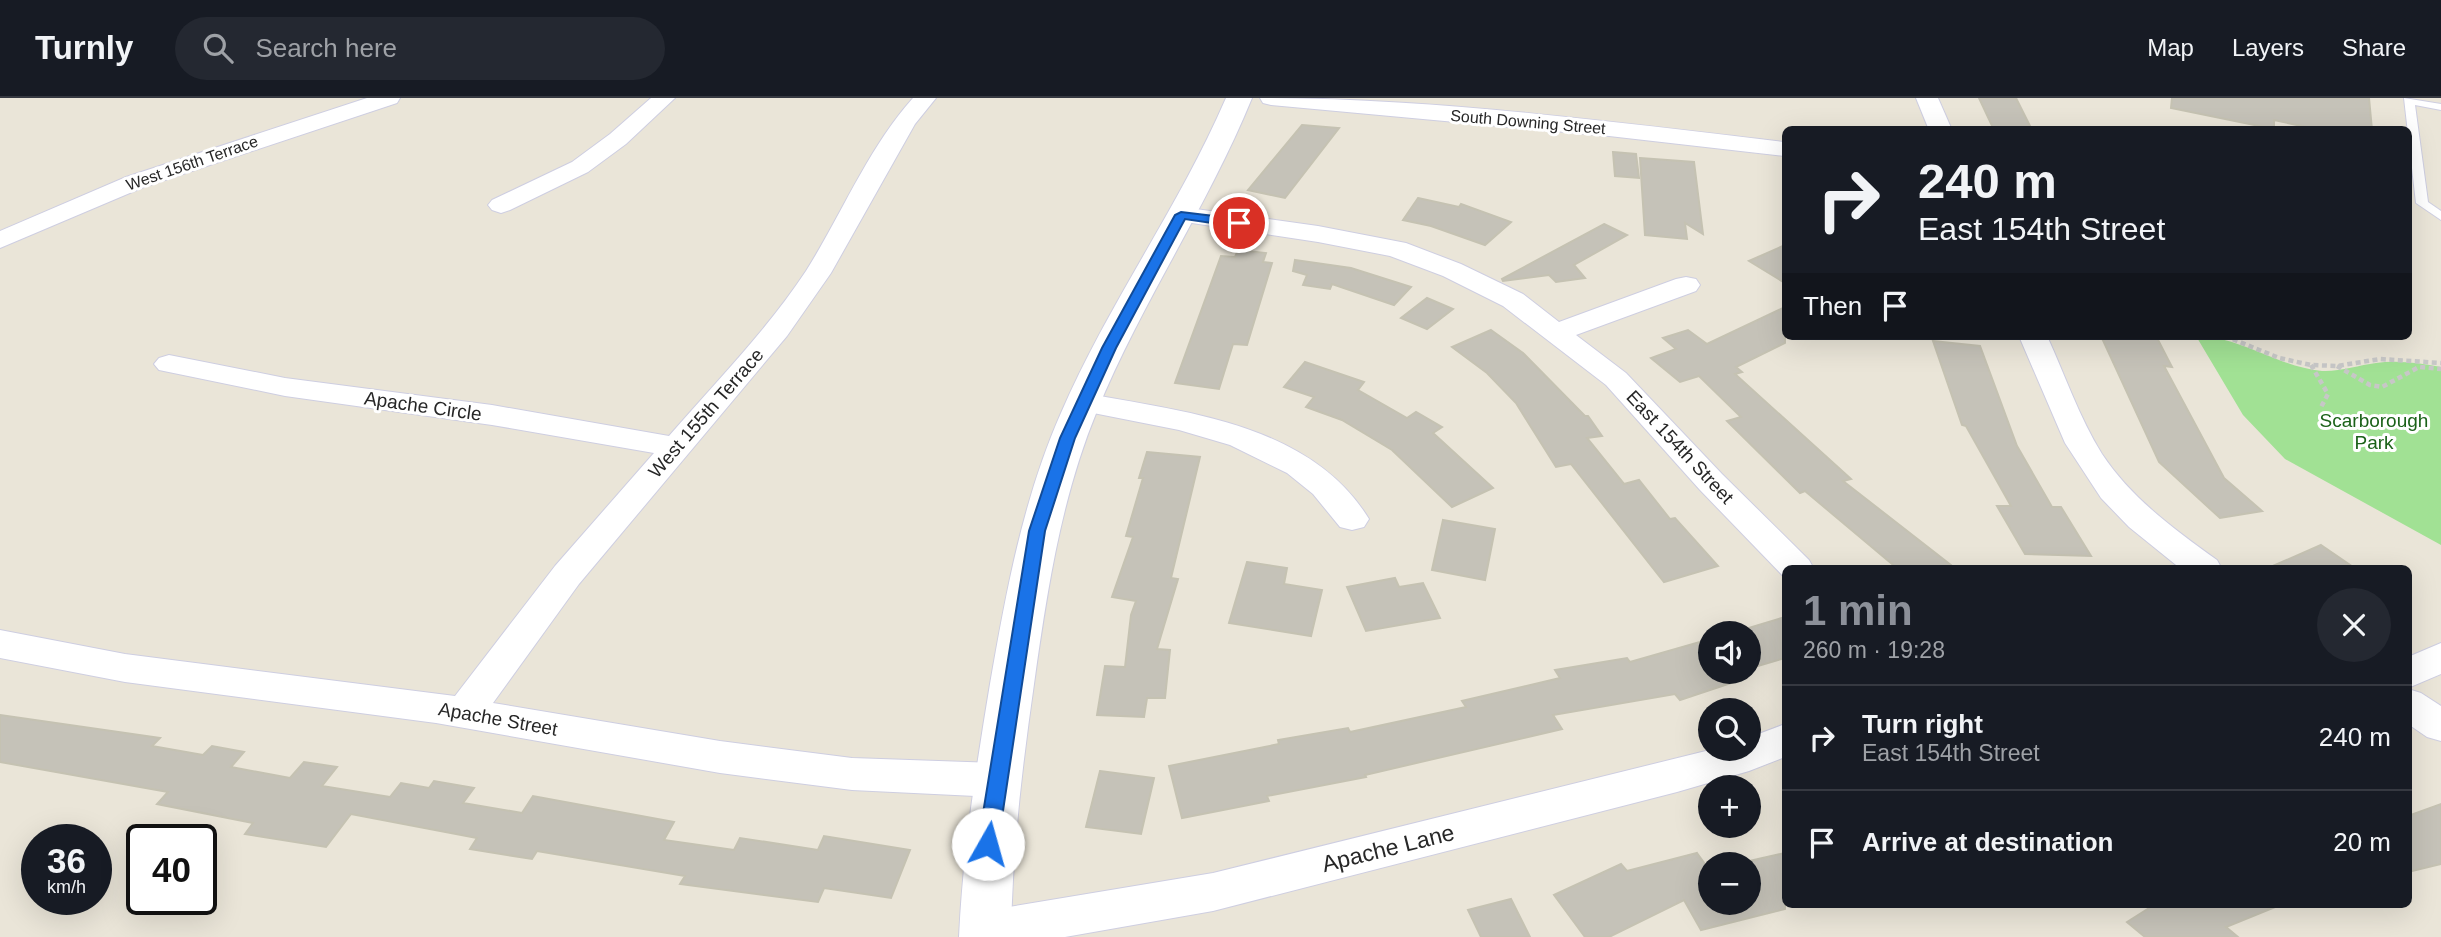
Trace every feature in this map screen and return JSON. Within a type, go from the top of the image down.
[{"type":"street","name":"West 156th Terrace","points":[[0,240],[135,182],[389,98]]},
{"type":"street","points":[[501,205],[580,167],[618,139],[664,98]]},
{"type":"street","name":"West 155th Terrace","points":[[464,713],[567,575],[777,330],[852,217],[898,132],[925,98]]},
{"type":"street","points":[[985,934],[988,844],[996,780],[1037,531],[1068,438],[1084,402],[1239,98]]},
{"type":"street","name":"South Downing Street","points":[[1271,98],[1609,129],[1782,149]]},
{"type":"street","points":[[1927,98],[1939,126]]},
{"type":"street","name":"East 154th Street","points":[[1181,215],[1318,234],[1397,249],[1452,270],[1502,294],[1557,332],[1616,379],[1711,482],[1793,565]]},
{"type":"street","points":[[1557,332],[1686,285]]},
{"type":"street","points":[[2035,340],[2090,460],[2131,510],[2199,565]]},
{"type":"street","name":"Apache Circle","points":[[169,363],[285,387],[492,415],[677,447]]},
{"type":"street","points":[[1084,402],[1211,428],[1265,447],[1323,485],[1352,519]]},
{"type":"street","name":"Apache Street","points":[[0,644],[125,668],[464,713],[720,757],[825,770],[996,780]]},
{"type":"street","points":[[2412,672],[2441,657]]},
{"type":"street","points":[[2412,707],[2441,726]]},
{"type":"street","name":"Apache Lane","points":[[985,934],[1213,892],[1677,776],[1749,755],[1782,741]]},
{"type":"lane","points":[[2441,107],[2409,99],[2422,202],[2441,216]]},
{"type":"path","points":[[2235,340],[2279,358],[2311,365],[2336,366],[2380,359],[2441,363]]},
{"type":"path","points":[[2411,359],[2419,367]]},
{"type":"path","points":[[2311,365],[2328,394],[2320,408]]},
{"type":"path","points":[[2336,366],[2370,385],[2382,387],[2419,367],[2441,369]]},
{"type":"green space","name":"Scarborough Park","points":[[2198,340],[2228,341],[2290,364],[2322,371],[2392,362],[2441,367],[2441,545],[2285,459],[2243,415]]},
{"type":"building","points":[[1979,98],[2016,98],[2030,126],[1992,126]]},
{"type":"building","points":[[2172,98],[2369,98],[2372,126],[2302,126],[2274,120],[2274,126],[2259,126],[2171,108]]},
{"type":"building","points":[[1302,125],[1339,128],[1285,198],[1248,190]]},
{"type":"building","points":[[1613,152],[1636,154],[1639,178],[1615,176]]},
{"type":"building","points":[[1640,158],[1694,162],[1703,234],[1685,223],[1687,239],[1645,235]]},
{"type":"building","points":[[1418,198],[1459,207],[1461,204],[1511,222],[1485,245],[1431,226],[1403,220]]},
{"type":"building","points":[[1604,224],[1627,235],[1574,265],[1585,278],[1556,282],[1549,275],[1503,281],[1502,279]]},
{"type":"building","points":[[1782,246],[1782,281],[1749,261]]},
{"type":"building","points":[[1238,250],[1266,253],[1263,262],[1272,263],[1247,345],[1233,344],[1219,389],[1175,383],[1221,256],[1235,257]]},
{"type":"building","points":[[1295,260],[1351,268],[1411,287],[1394,305],[1332,284],[1330,289],[1303,285],[1307,275],[1293,271]]},
{"type":"building","points":[[1427,298],[1453,309],[1427,329],[1401,318]]},
{"type":"building","points":[[1782,308],[1782,340],[1785,340],[1785,343],[1736,367],[1742,372],[1735,374],[1851,479],[1843,481],[1951,565],[1893,565],[1805,491],[1800,493],[1727,421],[1741,417],[1699,376],[1680,382],[1651,358],[1676,349],[1663,338],[1688,330],[1707,344]]},
{"type":"building","points":[[1491,330],[1523,353],[1588,416],[1602,436],[1587,438],[1624,484],[1639,480],[1670,519],[1675,518],[1718,566],[1664,582],[1571,464],[1556,467],[1516,403],[1487,373],[1452,347]]},
{"type":"building","points":[[2103,340],[2158,340],[2172,367],[2164,366],[2224,478],[2262,511],[2220,518],[2159,462]]},
{"type":"building","points":[[1933,341],[1980,346],[2017,446],[2052,507],[2061,507],[2091,556],[2025,554],[1997,506],[2011,506],[1966,426],[1962,425]]},
{"type":"building","points":[[1305,362],[1364,382],[1358,390],[1407,418],[1416,412],[1442,427],[1433,433],[1493,488],[1452,507],[1392,450],[1342,420],[1306,407],[1314,397],[1284,387]]},
{"type":"building","points":[[1147,452],[1200,457],[1171,578],[1178,579],[1157,649],[1170,650],[1165,698],[1147,698],[1144,717],[1097,715],[1105,666],[1125,667],[1131,615],[1136,601],[1112,597],[1133,537],[1126,536],[1143,478],[1139,478]]},
{"type":"building","points":[[1443,520],[1495,529],[1485,580],[1432,570]]},
{"type":"building","points":[[2321,545],[2350,565],[2275,565]]},
{"type":"building","points":[[1247,562],[1287,568],[1284,584],[1322,590],[1311,636],[1229,623]]},
{"type":"building","points":[[1395,578],[1399,587],[1423,583],[1440,618],[1366,631],[1347,587]]},
{"type":"building","points":[[1782,618],[1782,659],[1761,665],[1761,624]]},
{"type":"building","points":[[1698,642],[1698,684],[1728,684],[1680,700],[1675,694],[1553,715],[1562,729],[1365,775],[1366,777],[1267,796],[1269,801],[1182,818],[1169,766],[1279,744],[1278,740],[1348,728],[1350,732],[1466,707],[1462,701],[1560,678],[1555,670],[1627,658],[1630,662]]},
{"type":"building","points":[[0,715],[160,738],[152,746],[203,755],[212,746],[244,752],[231,767],[290,778],[304,762],[337,767],[322,786],[390,797],[401,783],[429,788],[434,781],[474,788],[463,803],[522,813],[533,796],[674,822],[664,840],[734,850],[740,838],[818,850],[824,836],[910,850],[891,898],[824,888],[818,902],[680,884],[685,876],[537,851],[532,859],[470,849],[477,838],[351,814],[326,847],[245,834],[253,823],[157,804],[168,792],[0,762]]},
{"type":"building","points":[[1100,771],[1154,778],[1141,834],[1086,827]]},
{"type":"building","points":[[2441,804],[2441,864],[2412,871],[2412,815]]},
{"type":"building","points":[[1697,853],[1698,915],[1761,915],[1701,930],[1684,900],[1609,937],[1585,937],[1554,895],[1621,864],[1627,871]]},
{"type":"building","points":[[1782,854],[1782,908],[1785,909],[1761,915],[1761,858]]},
{"type":"building","points":[[1511,899],[1530,937],[1481,937],[1468,910]]},
{"type":"building","points":[[2149,908],[2273,908],[2226,927],[2238,937],[2145,937],[2127,922]]},
{"type":"route","points":[[988,844],[1037,531],[1068,438],[1109,348],[1181,215],[1239,223]]}]
